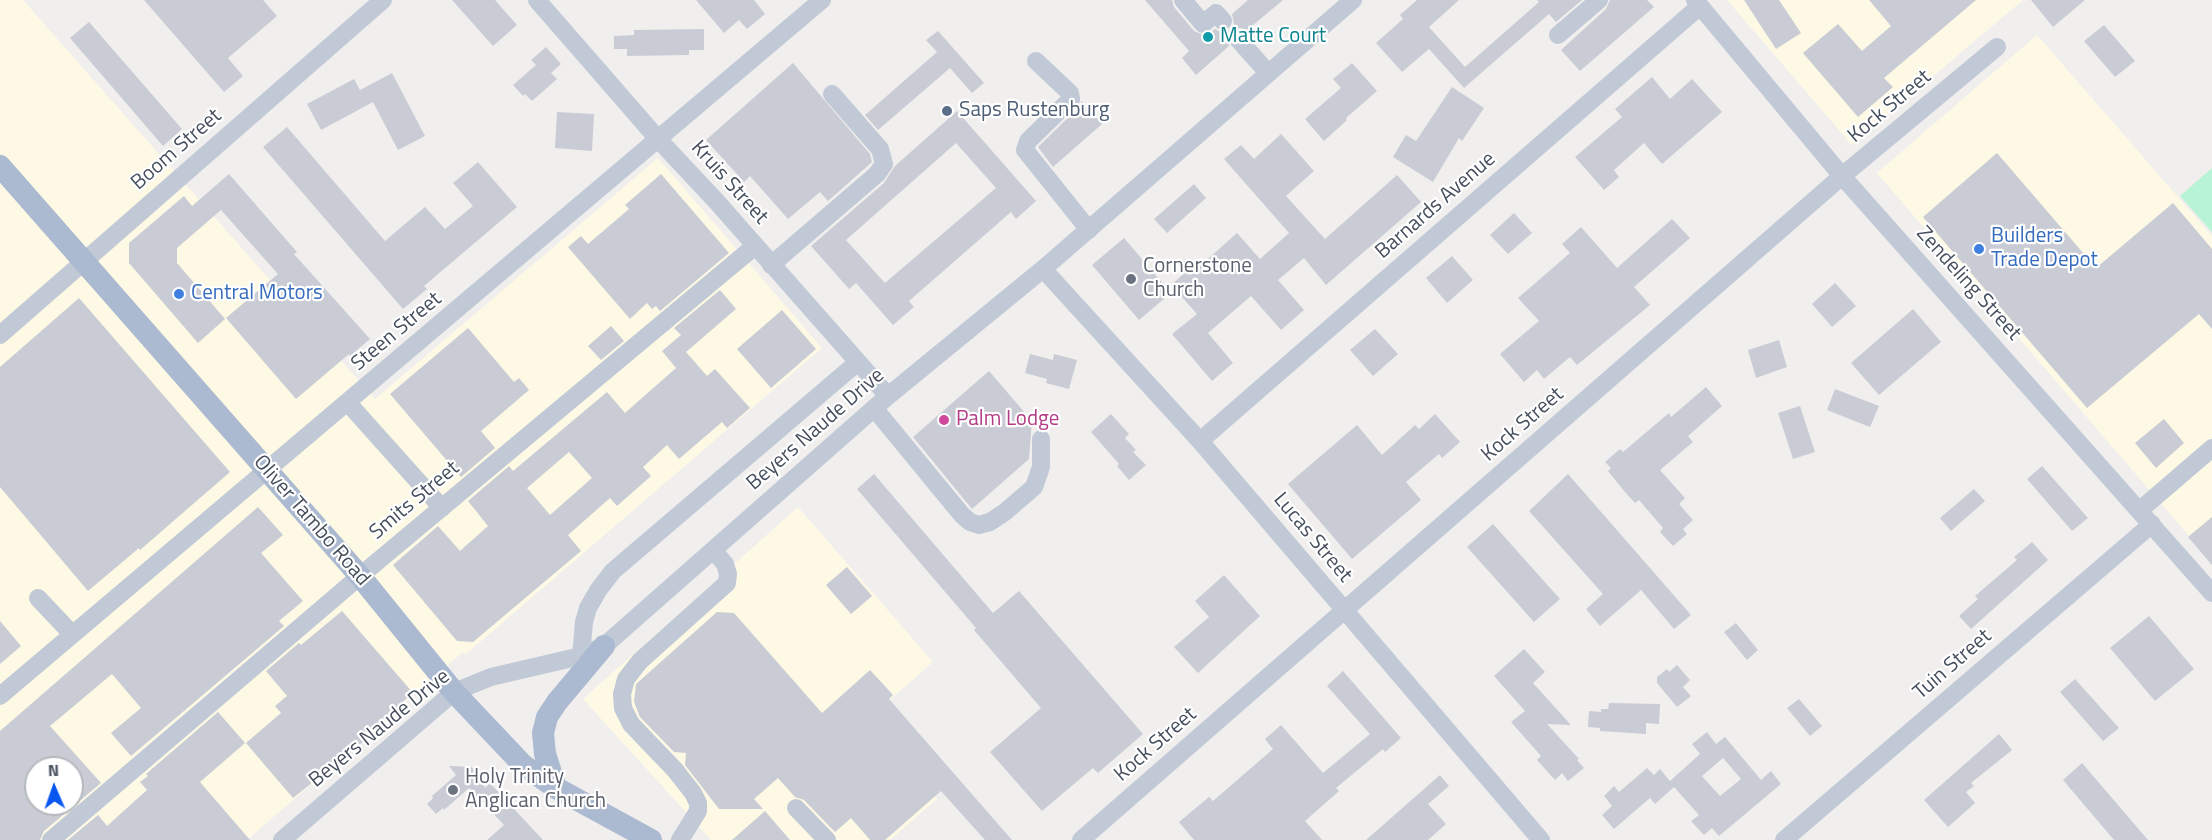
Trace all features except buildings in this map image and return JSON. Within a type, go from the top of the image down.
[{"type":"main road","name":"Oliver Tambo Road","points":[[0,166],[360,576],[454,692],[523,765],[556,788],[651,840]]},
{"type":"main road","points":[[556,788],[544,754],[543,733],[547,717],[604,646]]},
{"type":"street","name":"Boom Street","points":[[0,335],[383,0]]},
{"type":"street","name":"Kruis Street","points":[[537,0],[888,396]]},
{"type":"street","name":"Steen Street","points":[[0,696],[822,0]]},
{"type":"street","points":[[1183,0],[1203,24],[1216,13],[1223,21]]},
{"type":"street","name":"Beyers Naude Drive","points":[[282,840],[454,692],[491,677],[581,656],[604,646],[874,408],[1089,230],[1353,0]]},
{"type":"street","points":[[1558,35],[1599,0]]},
{"type":"street","name":"Zendeling Street","points":[[1698,3],[1842,176],[2212,593]]},
{"type":"street","name":"Barnards Avenue","points":[[1200,441],[1698,3]]},
{"type":"street","points":[[1238,39],[1268,74]]},
{"type":"street","name":"Kock Street","points":[[1081,840],[1842,176],[1996,47]]},
{"type":"street","points":[[1036,61],[1070,93],[1071,99],[1028,141],[1025,150],[1089,230]]},
{"type":"street","points":[[771,265],[877,174],[884,164],[879,149],[832,94]]},
{"type":"street","name":"Smits Street","points":[[51,840],[360,576],[755,246]]},
{"type":"street","name":"Lucas Street","points":[[1043,269],[1200,441],[1541,840]]},
{"type":"street","points":[[581,656],[584,622],[588,608],[599,588],[613,571],[858,362]]},
{"type":"street","points":[[348,403],[442,508]]},
{"type":"street","points":[[874,408],[962,515],[970,522],[980,525],[990,522],[1005,512],[1034,487],[1041,466],[1041,439]]},
{"type":"street","name":"Tuin Street","points":[[1784,840],[2146,517],[2212,448]]},
{"type":"street","points":[[680,840],[698,812],[698,803],[675,770],[631,724],[623,708],[622,694],[626,679],[640,661],[728,583],[725,564],[713,550]]},
{"type":"street","points":[[38,598],[72,634]]},
{"type":"street","points":[[796,808],[827,840]]},
{"type":"shaded area","points":[[0,0],[23,0],[375,399],[658,158],[822,348],[465,655],[463,652],[247,840],[0,840]]},
{"type":"shaded area","points":[[1727,0],[2023,0],[1852,145]]},
{"type":"shaded area","points":[[2037,35],[2212,236],[2212,563],[1877,173]]},
{"type":"shaded area","points":[[798,507],[933,662],[868,719],[937,799],[890,840],[711,840],[583,699]]},
{"type":"green space","points":[[2212,168],[2212,232],[2180,196]]},
{"type":"place","name":"Matte Court","points":[[1208,37]]},
{"type":"place","name":"Saps Rustenburg","points":[[947,111]]},
{"type":"place","name":"Builders Trade Depot","points":[[1979,249]]},
{"type":"place","name":"Cornerstone Church","points":[[1131,279]]},
{"type":"place","name":"Central Motors","points":[[179,294]]},
{"type":"place","name":"Palm Lodge","points":[[944,420]]},
{"type":"place","name":"Holy Trinity Anglican Church","points":[[453,790]]}]
